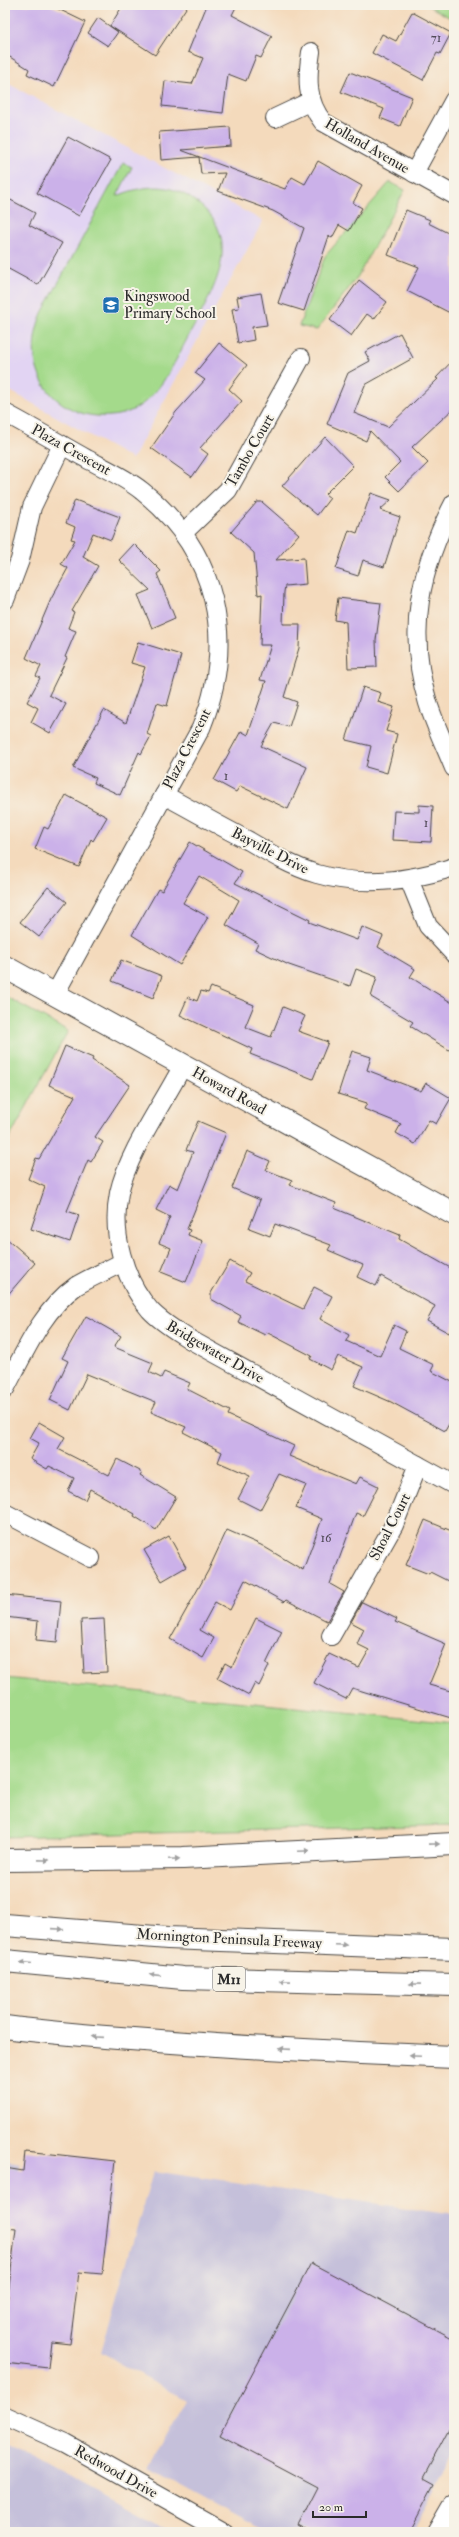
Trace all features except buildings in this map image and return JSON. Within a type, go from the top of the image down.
[{"type":"main road","name":"Howard Road","points":[[5,967],[454,1214]]},
{"type":"main road","points":[[5,1860],[183,1858],[454,1844]]},
{"type":"main road","name":"Mornington Peninsula Freeway","points":[[5,1925],[168,1938],[454,1949]]},
{"type":"main road","name":"M11","points":[[5,1961],[183,1978],[454,1985]]},
{"type":"main road","points":[[5,2027],[59,2034],[136,2040],[364,2054],[454,2057]]},
{"type":"main road","points":[[439,2532],[454,2506]]},
{"type":"street","name":"Holland Avenue","points":[[311,52],[308,70],[311,101],[323,122],[454,195]]},
{"type":"street","points":[[414,174],[454,100]]},
{"type":"street","points":[[275,118],[311,101]]},
{"type":"street","name":"Tambo Court","points":[[183,533],[228,490],[301,358]]},
{"type":"street","name":"Plaza Crescent","points":[[5,413],[141,490],[162,508],[183,533],[202,563],[211,587],[220,642],[216,687],[201,728],[54,994]]},
{"type":"street","points":[[5,600],[20,560],[32,507],[62,445]]},
{"type":"street","points":[[454,503],[428,560],[418,608],[417,634],[418,655],[428,703],[454,768]]},
{"type":"street","name":"Bayville Drive","points":[[164,795],[270,853],[317,874],[339,879],[366,881],[409,879],[454,867]]},
{"type":"street","points":[[409,879],[428,926],[454,954]]},
{"type":"street","name":"Bridgewater Drive","points":[[183,1065],[133,1157],[119,1193],[117,1237],[123,1262],[141,1299],[164,1323],[189,1339],[454,1485]]},
{"type":"street","points":[[5,1389],[36,1333],[61,1299],[77,1286],[123,1262]]},
{"type":"street","name":"Shoal Court","points":[[331,1636],[394,1525],[418,1465]]},
{"type":"street","points":[[5,1513],[91,1558]]},
{"type":"street","name":"Redwood Drive","points":[[5,2416],[65,2443],[224,2532]]},
{"type":"shaded area","name":"Kingswood Primary School","points":[[5,82],[263,221],[132,459],[5,388]]},
{"type":"shaded area","points":[[5,2161],[20,2164],[5,2255]]},
{"type":"shaded area","points":[[153,2171],[454,2215],[454,2448],[444,2475],[412,2532],[264,2532],[148,2469],[187,2400],[101,2352]]},
{"type":"shaded area","points":[[5,2445],[37,2457],[171,2532],[5,2532]]},
{"type":"green space","points":[[427,5],[454,5],[454,20]]},
{"type":"green space","points":[[123,163],[132,167],[117,196],[144,188],[162,187],[180,192],[189,197],[207,212],[218,228],[222,246],[221,264],[207,301],[173,366],[154,393],[143,403],[130,411],[115,416],[97,416],[84,414],[67,407],[52,395],[45,386],[36,366],[34,345],[38,324],[42,313]]},
{"type":"green space","points":[[390,182],[405,190],[358,276],[317,330],[299,326],[325,256]]},
{"type":"green space","points":[[5,996],[68,1031],[5,1146]]},
{"type":"green space","points":[[5,1678],[454,1723],[454,1825],[5,1837]]},
{"type":"place","name":"Kingswood Primary School","points":[[111,305]]}]
